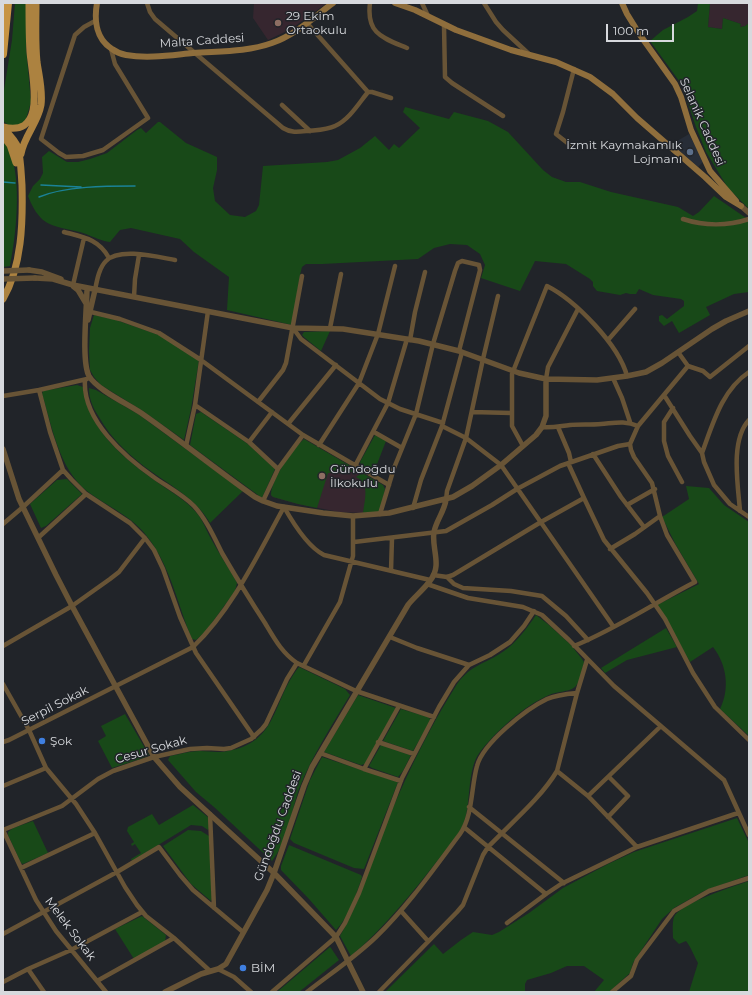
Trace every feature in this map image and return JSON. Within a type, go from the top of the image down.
[{"type":"highway","points":[[3,54],[8,3]]},
{"type":"main road","points":[[3,128],[14,130],[22,127],[29,120],[34,106],[35,92],[30,52],[29,3]]},
{"type":"main road","points":[[20,158],[24,141],[37,119],[41,106],[41,88],[37,52],[36,3]]},
{"type":"main road","points":[[97,3],[95,21],[101,37],[111,49]]},
{"type":"main road","name":"Malta Caddesi","points":[[111,49],[125,55],[136,56],[239,50],[262,46],[281,40],[307,23],[333,3]]},
{"type":"main road","points":[[395,3],[414,10],[444,25],[494,44],[552,61],[590,77],[609,90],[637,118],[726,197],[741,206]]},
{"type":"main road","name":"Selanik Caddesi","points":[[622,3],[640,35],[675,84],[681,97],[691,130],[710,170],[741,206]]},
{"type":"main road","points":[[3,128],[17,146],[20,158],[22,201],[20,231],[14,271],[3,299]]},
{"type":"main road","points":[[3,136],[10,145],[14,155],[21,182]]},
{"type":"main road","points":[[3,290],[14,271]]},
{"type":"street","points":[[147,3],[154,19],[286,130],[294,132],[310,131],[338,125],[368,92]]},
{"type":"street","points":[[370,3],[370,22],[374,29],[383,38],[407,48]]},
{"type":"street","points":[[422,3],[428,17]]},
{"type":"street","points":[[484,3],[502,30],[530,55]]},
{"type":"street","points":[[95,21],[84,27],[75,35],[41,139],[66,157],[88,155],[103,150],[148,118],[115,64],[111,49]]},
{"type":"street","points":[[307,23],[368,92],[391,98]]},
{"type":"street","points":[[444,25],[445,77],[503,116]]},
{"type":"street","points":[[570,144],[556,134],[574,69]]},
{"type":"street","points":[[282,105],[310,131]]},
{"type":"street","points":[[741,206],[749,213]]},
{"type":"street","points":[[683,220],[696,223],[713,224],[734,223],[749,219]]},
{"type":"street","points":[[64,232],[84,238],[100,246],[109,258]]},
{"type":"street","points":[[72,285],[84,238]]},
{"type":"street","points":[[86,327],[91,312],[100,270],[109,258],[125,254],[175,260]]},
{"type":"street","points":[[134,297],[136,267],[139,255]]},
{"type":"street","points":[[380,514],[402,448],[416,414],[434,344],[457,265],[460,261],[465,261],[478,265],[480,270],[442,425],[421,480],[413,508]]},
{"type":"street","points":[[319,445],[359,383],[378,334],[395,266]]},
{"type":"street","points":[[4,270],[29,270],[47,273],[72,285],[78,290],[87,305]]},
{"type":"street","points":[[355,466],[388,404],[408,339],[425,272]]},
{"type":"street","points":[[330,328],[341,274]]},
{"type":"street","points":[[258,402],[285,366],[302,276]]},
{"type":"street","points":[[3,279],[36,278],[53,280],[95,290],[293,328],[347,329],[408,339],[434,344],[513,370],[546,378],[597,380],[642,373],[651,370],[712,329],[731,318],[749,311]]},
{"type":"street","points":[[523,446],[512,430],[511,413],[513,370],[547,286],[561,294],[578,309],[608,340],[622,361],[627,376]]},
{"type":"street","points":[[87,288],[86,361],[88,379],[86,397],[103,430],[133,461],[184,497],[201,514],[241,586],[276,641],[289,657],[297,663],[356,691],[434,718]]},
{"type":"street","points":[[430,580],[436,566],[434,533],[466,438],[498,296]]},
{"type":"street","points":[[608,340],[635,308]]},
{"type":"street","points":[[3,396],[88,379],[143,414],[263,501],[284,507],[354,516],[380,514],[446,500],[464,492],[501,465],[536,434],[542,427],[546,416],[546,378],[548,367],[578,309]]},
{"type":"street","points":[[186,446],[195,405],[208,311]]},
{"type":"street","points":[[91,312],[120,319],[159,333],[201,360],[303,435],[389,485]]},
{"type":"street","points":[[293,328],[301,339],[380,399],[388,404],[442,425],[466,438],[501,465],[614,626]]},
{"type":"street","points":[[678,352],[688,366],[703,371],[710,377],[749,346]]},
{"type":"street","points":[[288,424],[336,365]]},
{"type":"street","points":[[574,646],[636,616],[695,582],[667,536],[660,516],[651,479],[630,450],[630,444],[638,426],[688,366]]},
{"type":"street","points":[[702,452],[722,404],[736,382],[749,372]]},
{"type":"street","points":[[613,378],[630,422]]},
{"type":"street","points":[[39,390],[50,432],[63,470],[86,494],[130,523],[146,538],[154,550],[163,569],[180,617],[193,647],[254,737]]},
{"type":"street","points":[[664,395],[702,452],[704,462],[714,485],[724,498],[749,517]]},
{"type":"street","points":[[195,405],[249,442],[278,469]]},
{"type":"street","points":[[673,408],[664,422],[664,441],[668,456],[682,482]]},
{"type":"street","points":[[249,442],[272,412]]},
{"type":"street","points":[[472,412],[511,413]]},
{"type":"street","points":[[740,511],[737,461],[738,446],[742,430],[749,420]]},
{"type":"street","points":[[542,427],[553,428],[571,425],[620,422],[630,422],[638,426]]},
{"type":"street","points":[[558,427],[569,453],[570,462],[584,498],[600,534],[665,619],[707,697],[724,718],[749,740]]},
{"type":"street","points":[[374,432],[402,448]]},
{"type":"street","points":[[263,501],[278,469],[303,435]]},
{"type":"street","points":[[354,542],[434,533],[450,529],[518,489],[570,462],[618,446],[630,444]]},
{"type":"street","points":[[3,449],[19,499],[72,606],[154,757],[180,787],[274,873],[336,937],[363,992]]},
{"type":"street","points":[[593,454],[644,527]]},
{"type":"street","points":[[3,524],[24,507],[63,470]]},
{"type":"street","points":[[628,505],[654,489]]},
{"type":"street","points":[[39,537],[86,494]]},
{"type":"street","points":[[430,580],[453,575],[584,498]]},
{"type":"street","points":[[284,507],[298,529],[318,552],[331,558],[430,580],[464,597],[523,607],[534,611],[548,620],[614,686],[724,780],[749,835]]},
{"type":"street","name":"Serpil Sokak","points":[[3,742],[116,687],[193,647],[210,631],[241,586],[284,507]]},
{"type":"street","points":[[304,665],[338,608],[352,563],[354,516]]},
{"type":"street","points":[[610,548],[629,538],[660,516]]},
{"type":"street","points":[[3,646],[72,606],[119,572],[146,538]]},
{"type":"street","points":[[390,571],[392,538]]},
{"type":"street","points":[[447,577],[454,584],[462,588],[511,591],[542,596],[566,616],[588,640]]},
{"type":"street","name":"Gündoğdu Caddesi","points":[[218,969],[226,964],[267,890],[312,767],[408,605],[430,580]]},
{"type":"street","points":[[272,992],[336,937],[345,923],[352,909],[401,781],[414,754],[454,682],[469,665],[490,655],[510,642],[524,626],[534,611]]},
{"type":"street","points":[[390,637],[417,648],[469,665]]},
{"type":"street","points":[[379,992],[457,912],[462,905],[483,855],[488,847],[545,789],[557,771],[587,660]]},
{"type":"street","name":"Cesur Sokak","points":[[3,830],[62,806],[98,779],[113,771],[154,757],[190,748],[224,749],[237,746],[254,737],[268,720],[287,679],[297,663]]},
{"type":"street","points":[[3,684],[5,692],[29,730],[46,768],[71,798],[95,833],[125,887],[142,912],[174,938],[210,971]]},
{"type":"street","points":[[307,992],[349,962],[376,938],[401,911],[464,828],[477,765],[484,752],[514,721],[531,708],[557,695],[577,693]]},
{"type":"street","points":[[364,768],[399,706]]},
{"type":"street","points":[[588,796],[661,726]]},
{"type":"street","points":[[378,742],[414,754]]},
{"type":"street","points":[[320,753],[401,781]]},
{"type":"street","points":[[3,786],[46,768]]},
{"type":"street","points":[[557,771],[588,796],[637,847]]},
{"type":"street","points":[[608,777],[628,796],[608,817]]},
{"type":"street","points":[[469,806],[564,883]]},
{"type":"street","points":[[507,923],[546,894],[564,883],[637,847],[738,813]]},
{"type":"street","points":[[210,814],[214,908]]},
{"type":"street","points":[[464,828],[546,894]]},
{"type":"street","name":"Melek Sokak","points":[[3,830],[36,900],[71,950],[106,992]]},
{"type":"street","points":[[21,868],[95,833]]},
{"type":"street","points":[[3,934],[117,872],[159,846],[193,890],[243,932]]},
{"type":"street","points":[[612,992],[631,976],[637,960],[674,911],[709,892],[749,878]]},
{"type":"street","points":[[401,911],[428,941]]},
{"type":"street","points":[[3,982],[71,950],[142,912]]},
{"type":"street","points":[[97,981],[174,938]]},
{"type":"street","points":[[28,969],[44,992]]},
{"type":"street","points":[[165,992],[210,971],[218,969],[234,977],[251,992]]},
{"type":"shaded area","name":"29 Ekim Ortaokulu","points":[[254,3],[327,3],[291,29],[268,40],[253,18]]},
{"type":"shaded area","points":[[710,3],[749,3],[749,23],[740,27],[741,24],[723,18],[722,29],[708,27]]},
{"type":"shaded area","name":"İzmit Kaymakamlık Lojmanı","points":[[689,134],[704,161],[698,167],[672,144]]},
{"type":"shaded area","name":"Gündoğdu İlkokulu","points":[[304,439],[383,485],[363,513],[339,512],[298,504],[273,497],[271,495],[302,440]]},
{"type":"green space","points":[[15,3],[26,3],[26,47],[31,102],[26,119],[21,125],[8,125],[3,121],[3,96],[12,40]]},
{"type":"green space","points":[[698,3],[710,3],[708,27],[722,29],[723,18],[741,24],[740,27],[749,23],[749,209],[728,188],[706,152],[682,85],[650,41],[663,30],[697,11]]},
{"type":"green space","points":[[405,107],[449,119],[454,112],[488,121],[508,132],[543,170],[552,177],[566,182],[580,182],[611,192],[678,207],[693,216],[699,212],[714,196],[749,220],[749,292],[734,294],[706,307],[710,315],[679,333],[672,321],[664,326],[659,321],[659,316],[662,315],[667,319],[684,306],[684,301],[681,299],[653,295],[639,289],[636,294],[626,293],[620,295],[597,291],[590,279],[566,264],[535,261],[520,291],[481,278],[485,265],[480,254],[467,245],[450,244],[434,248],[418,259],[306,264],[302,267],[300,275],[292,325],[227,310],[229,277],[194,252],[180,239],[131,228],[120,230],[110,242],[104,241],[81,232],[47,223],[40,218],[32,206],[28,196],[33,186],[40,179],[43,173],[42,157],[49,151],[67,162],[78,162],[90,159],[107,153],[137,130],[141,128],[146,133],[158,122],[160,122],[186,143],[217,157],[217,170],[213,188],[215,201],[230,215],[245,217],[256,211],[259,205],[263,166],[338,160],[360,148],[375,136],[389,150],[394,144],[399,148],[420,128],[403,112]]},
{"type":"green space","points":[[3,141],[10,152],[14,167],[17,202],[15,238],[10,266],[3,267]]},
{"type":"green space","points":[[94,315],[113,319],[159,335],[199,360],[184,440],[143,411],[101,385],[94,377],[90,370],[89,351],[90,328]]},
{"type":"green space","points":[[330,331],[321,351],[302,335],[304,332]]},
{"type":"green space","points":[[77,385],[83,387],[86,402],[100,429],[120,453],[180,498],[196,512],[237,583],[235,591],[206,631],[196,640],[192,639],[169,575],[157,550],[149,539],[136,524],[95,497],[77,482],[63,459],[53,433],[42,394],[43,391]]},
{"type":"green space","points":[[89,388],[96,390],[138,414],[243,491],[210,523],[205,515],[191,501],[122,448],[104,425],[95,410],[91,400]]},
{"type":"green space","points":[[201,412],[248,444],[275,469],[262,498],[190,445],[196,414]]},
{"type":"green space","points":[[375,435],[386,441],[374,472],[362,466],[360,462]]},
{"type":"green space","points":[[304,439],[354,468],[352,472],[328,473],[317,508],[273,497],[271,495],[275,481],[283,465],[294,449]]},
{"type":"green space","points":[[362,473],[383,485],[385,489],[380,512],[363,513],[365,489],[362,481],[356,477]]},
{"type":"green space","points":[[67,479],[82,494],[46,526],[41,528],[30,504],[57,480]]},
{"type":"green space","points":[[686,486],[709,488],[724,505],[749,522],[749,736],[720,709],[725,693],[726,677],[718,654],[713,647],[690,662],[657,605],[699,584],[676,545],[662,517],[689,499]]},
{"type":"green space","points":[[536,615],[571,645],[584,662],[579,682],[572,689],[552,694],[520,712],[502,728],[480,752],[473,767],[466,815],[459,833],[397,910],[375,934],[351,956],[340,936],[362,890],[392,810],[413,763],[445,703],[459,681],[465,675],[509,647],[522,634]]},
{"type":"green space","points":[[666,628],[677,647],[627,660],[605,673],[601,668]]},
{"type":"green space","points":[[299,667],[345,689],[350,695],[304,777],[285,836],[277,854],[272,861],[196,792],[168,760],[170,756],[189,752],[228,751],[245,746],[257,739],[266,729],[290,680]]},
{"type":"green space","points":[[358,695],[396,708],[365,764],[361,765],[324,752]]},
{"type":"green space","points":[[401,709],[428,717],[431,720],[413,751],[383,741]]},
{"type":"green space","points":[[125,714],[149,755],[112,768],[98,741],[106,736],[101,726]]},
{"type":"green space","points":[[381,745],[410,755],[403,771],[398,777],[369,766]]},
{"type":"green space","points":[[322,757],[398,782],[364,869],[354,868],[294,843],[290,839],[310,780]]},
{"type":"green space","points":[[193,805],[209,818],[208,830],[202,826],[191,825],[132,861],[131,859],[141,853],[135,844],[132,846],[131,844],[134,842],[127,831],[128,827],[152,814],[159,825]]},
{"type":"green space","points":[[737,818],[749,843],[749,875],[704,891],[674,908],[662,919],[633,963],[630,973],[609,992],[594,992],[604,980],[584,966],[567,966],[551,973],[527,980],[525,984],[525,992],[385,992],[434,944],[443,954],[473,932],[492,935],[529,913],[563,888],[608,864],[634,852]]},
{"type":"green space","points":[[33,821],[48,853],[23,864],[21,863],[8,832],[13,828]]},
{"type":"green space","points":[[188,830],[201,831],[209,836],[211,901],[191,884],[163,846]]},
{"type":"green space","points":[[289,845],[361,875],[362,877],[352,905],[345,919],[336,930],[281,870],[281,866]]},
{"type":"green space","points":[[749,881],[749,992],[689,992],[698,963],[686,941],[679,944],[673,938],[674,917],[686,906]]},
{"type":"green space","points":[[142,916],[166,935],[165,942],[134,959],[115,929]]},
{"type":"green space","points":[[330,947],[339,960],[299,992],[277,992]]},
{"type":"waterway","points":[[3,182],[15,183]]},
{"type":"waterway","points":[[41,185],[81,187]]},
{"type":"waterway","points":[[39,197],[49,193],[73,189],[135,186]]},
{"type":"place","name":"29 Ekim Ortaokulu","points":[[278,23]]},
{"type":"place","name":"İzmit Kaymakamlık Lojmanı","points":[[690,152]]},
{"type":"place","name":"Gündoğdu İlkokulu","points":[[322,476]]},
{"type":"place","name":"Şok","points":[[42,741]]},
{"type":"place","name":"BİM","points":[[243,968]]}]
